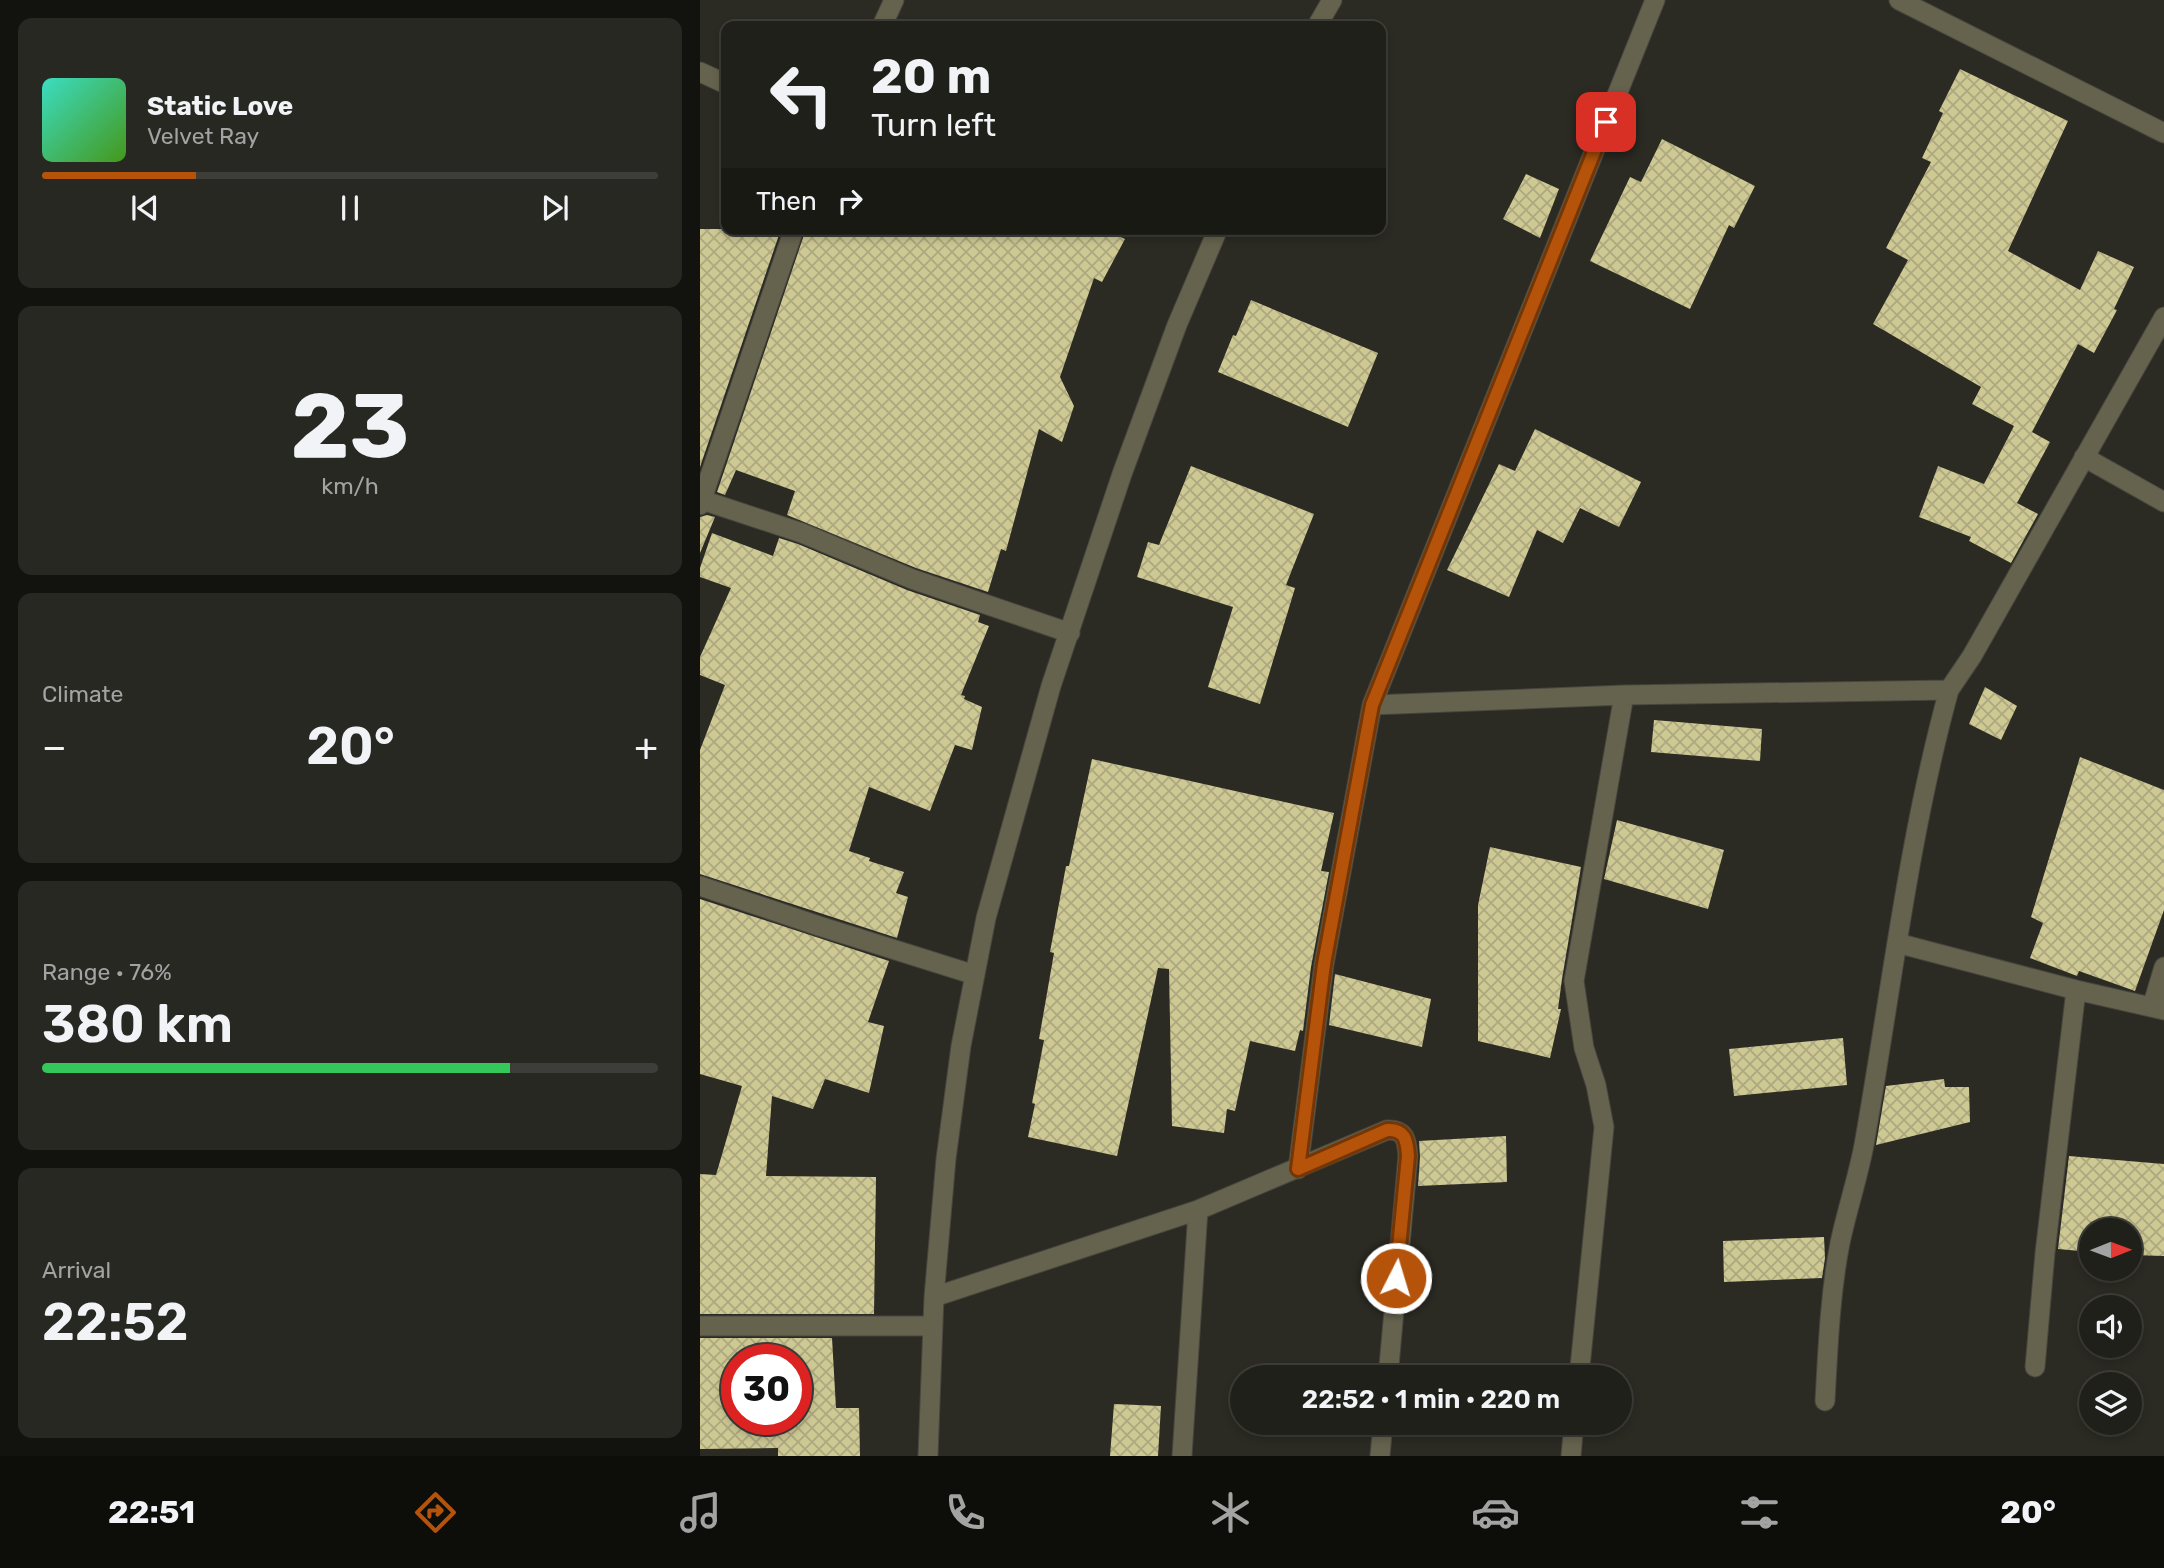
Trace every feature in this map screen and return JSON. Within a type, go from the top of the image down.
[{"type":"street","points":[[884,21],[894,0]]},
{"type":"street","points":[[1320,21],[1332,0]]},
{"type":"street","points":[[1298,1169],[1324,964],[1372,705],[1655,0]]},
{"type":"street","points":[[1899,0],[2164,133]]},
{"type":"street","points":[[700,72],[721,82]]},
{"type":"street","points":[[792,235],[702,493],[912,579],[1070,633]]},
{"type":"street","points":[[928,1456],[932,1326],[946,1158],[961,1046],[989,905],[1051,686],[1122,474],[1177,325],[1215,235]]},
{"type":"street","points":[[1825,1401],[1832,1300],[1840,1244],[1864,1147],[1897,943],[1934,744],[1949,690],[1972,656],[2164,317]]},
{"type":"street","points":[[2084,457],[2164,502]]},
{"type":"street","points":[[1372,705],[1624,695],[1949,690]]},
{"type":"street","points":[[1580,1365],[1604,1127],[1596,1085],[1584,1048],[1574,981],[1624,695]]},
{"type":"street","points":[[700,886],[975,975]]},
{"type":"street","points":[[1897,943],[2158,1009],[2164,967]]},
{"type":"street","points":[[2035,1367],[2045,1253],[2076,990]]},
{"type":"street","points":[[934,1297],[1198,1210],[1387,1130],[1396,1129],[1403,1133],[1407,1141],[1408,1156],[1389,1365]]},
{"type":"street","points":[[1182,1456],[1198,1210]]},
{"type":"street","points":[[700,1326],[932,1326]]},
{"type":"street","points":[[1380,1456],[1382,1435]]},
{"type":"street","points":[[1571,1456],[1573,1435]]},
{"type":"building","points":[[1960,69],[2068,121],[2008,251],[2080,290],[2098,251],[2134,267],[2114,309],[2117,310],[2094,353],[2078,344],[2032,432],[2050,442],[2017,503],[2038,514],[2011,563],[1969,541],[1971,537],[1919,517],[1938,466],[1984,484],[2014,426],[1972,404],[1981,387],[1873,324],[1908,260],[1886,248],[1931,162],[1922,158],[1943,113],[1939,111]]},
{"type":"building","points":[[1662,139],[1755,186],[1734,228],[1729,225],[1690,309],[1590,261],[1630,177],[1641,182]]},
{"type":"building","points":[[1526,174],[1559,189],[1540,238],[1503,219]]},
{"type":"building","points":[[700,229],[721,229],[721,235],[779,235],[700,467]]},
{"type":"building","points":[[804,235],[1116,235],[1125,239],[1102,282],[1094,278],[1060,377],[1074,406],[1062,442],[1039,429],[1006,551],[1001,549],[988,592],[916,568],[787,515],[795,491],[736,470],[725,495],[717,492]]},
{"type":"building","points":[[1251,300],[1378,353],[1348,427],[1218,372]]},
{"type":"building","points":[[1535,429],[1641,482],[1619,527],[1580,508],[1563,543],[1537,530],[1509,597],[1447,570],[1499,464],[1515,471]]},
{"type":"building","points":[[1191,466],[1314,514],[1286,585],[1295,588],[1260,704],[1208,687],[1233,607],[1137,577],[1148,542],[1159,545]]},
{"type":"building","points":[[700,517],[715,517],[700,553]]},
{"type":"building","points":[[712,533],[773,556],[779,538],[798,544],[907,590],[980,615],[978,622],[989,626],[961,695],[982,707],[972,750],[955,745],[930,811],[869,787],[849,851],[870,858],[869,861],[904,872],[896,893],[908,897],[897,938],[700,874],[700,750],[725,685],[700,675],[700,657],[731,588],[700,577],[700,568]]},
{"type":"building","points":[[1985,687],[2017,706],[2001,740],[1969,724]]},
{"type":"building","points":[[1654,720],[1762,729],[1760,761],[1651,752]]},
{"type":"building","points":[[2080,757],[2164,790],[2164,910],[2135,991],[2079,971],[2077,976],[2030,958],[2043,923],[2031,917]]},
{"type":"building","points":[[1092,759],[1334,813],[1321,871],[1329,872],[1311,967],[1303,1031],[1300,1030],[1295,1051],[1250,1041],[1235,1111],[1227,1109],[1224,1133],[1172,1126],[1169,969],[1158,968],[1117,1156],[1028,1137],[1044,1040],[1039,1039],[1054,953],[1050,952],[1066,866],[1069,866]]},
{"type":"building","points":[[1617,820],[1724,850],[1708,909],[1604,879]]},
{"type":"building","points":[[1490,847],[1581,867],[1562,979],[1558,1009],[1561,1009],[1550,1058],[1478,1041],[1478,905]]},
{"type":"building","points":[[700,899],[889,961],[868,1022],[884,1026],[869,1093],[825,1079],[813,1109],[772,1096],[766,1176],[876,1177],[874,1314],[700,1314],[700,1174],[716,1175],[742,1086],[700,1074]]},
{"type":"building","points":[[1335,974],[1431,999],[1422,1047],[1329,1025]]},
{"type":"building","points":[[1843,1038],[1847,1085],[1734,1096],[1729,1049]]},
{"type":"building","points":[[1944,1079],[1945,1087],[1969,1087],[1970,1122],[1876,1145],[1886,1086]]},
{"type":"building","points":[[1506,1136],[1507,1182],[1418,1186],[1419,1141]]},
{"type":"building","points":[[2069,1156],[2164,1164],[2164,1256],[2142,1255],[2142,1218],[2079,1218],[2079,1251],[2058,1249]]},
{"type":"building","points":[[1824,1237],[1822,1278],[1724,1282],[1723,1241]]},
{"type":"building","points":[[700,1338],[832,1338],[836,1408],[859,1408],[860,1456],[778,1456],[778,1448],[700,1449]]},
{"type":"building","points":[[1114,1404],[1161,1406],[1158,1456],[1110,1456]]},
{"type":"route","points":[[1396,1278],[1408,1156],[1407,1141],[1403,1133],[1396,1129],[1387,1130],[1298,1169],[1324,964],[1372,705],[1606,122]]}]
